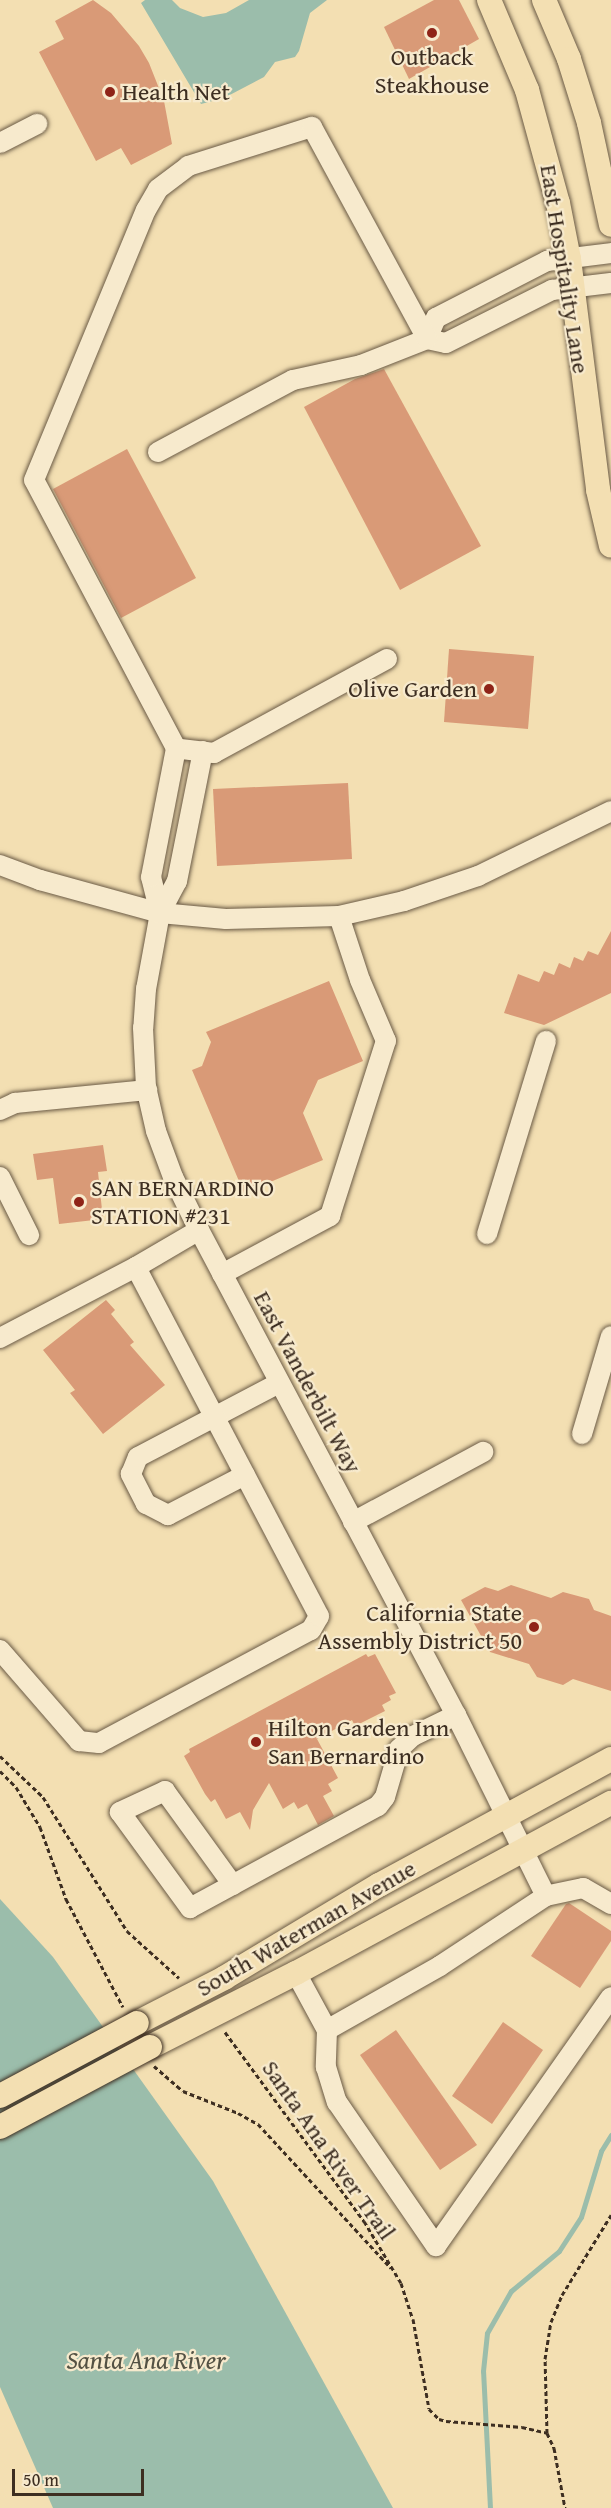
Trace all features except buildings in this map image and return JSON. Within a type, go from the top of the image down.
[{"type":"main road","name":"East Hospitality Lane","points":[[489,0],[507,38],[549,161],[569,259],[593,458],[611,546]]},
{"type":"main road","name":"East Hospitality Lane","points":[[544,0],[569,59],[585,112],[611,225]]},
{"type":"main road","name":"South Waterman Avenue","points":[[0,2096],[224,1978],[379,1885],[611,1759]]},
{"type":"main road","name":"South Waterman Avenue","points":[[0,2127],[296,1973],[611,1803]]},
{"type":"street","points":[[0,143],[37,124]]},
{"type":"street","points":[[160,913],[151,878],[176,747],[34,480],[146,210],[158,189],[188,166],[312,127],[427,339]]},
{"type":"street","points":[[427,339],[436,318],[547,261],[611,253]]},
{"type":"street","points":[[158,452],[293,380],[362,364],[427,339],[446,343],[552,291],[572,286],[611,283]]},
{"type":"street","points":[[176,747],[214,753],[387,659]]},
{"type":"street","points":[[160,913],[177,881],[203,751]]},
{"type":"street","points":[[0,865],[40,880],[160,913],[226,919],[339,916],[404,901],[478,876],[611,811]]},
{"type":"street","name":"East Vanderbilt Way","points":[[160,913],[146,989],[143,1028],[147,1090],[159,1140],[173,1177],[279,1383],[456,1715],[546,1896]]},
{"type":"street","points":[[222,1274],[330,1216],[386,1041],[360,980],[339,916]]},
{"type":"street","points":[[487,1234],[546,1041]]},
{"type":"street","points":[[0,1110],[15,1103],[147,1090]]},
{"type":"street","points":[[0,1177],[29,1235]]},
{"type":"street","points":[[0,1338],[136,1268],[199,1230]]},
{"type":"street","points":[[0,1650],[79,1741],[99,1743],[311,1630],[319,1616],[136,1268]]},
{"type":"street","points":[[582,1434],[611,1336]]},
{"type":"street","points":[[245,1475],[168,1515],[146,1504],[131,1474],[138,1457],[279,1383]]},
{"type":"street","points":[[353,1522],[483,1452]]},
{"type":"street","points":[[233,1884],[165,1791],[120,1812],[190,1908],[378,1806],[385,1797],[399,1749],[413,1736],[456,1715]]},
{"type":"street","points":[[327,2030],[440,1966],[546,1896],[583,1888],[611,1904]]},
{"type":"street","points":[[296,1973],[327,2030],[326,2067],[337,2102],[436,2246],[611,1997]]},
{"type":"path","points":[[0,1756],[43,1797],[127,1931],[183,1981]]},
{"type":"path","name":"Santa Ana River Trail","points":[[225,2032],[364,2221],[401,2283],[413,2319],[426,2403],[433,2414],[446,2421],[522,2427],[547,2433]]},
{"type":"path","points":[[565,2508],[554,2448],[547,2433],[545,2359],[551,2322],[561,2295],[611,2215]]},
{"type":"water","points":[[145,0],[172,0],[180,8],[203,17],[226,13],[249,0],[327,0],[310,13],[299,51],[295,57],[275,62],[264,77],[224,98],[201,104],[141,3]]},
{"type":"water","name":"Santa Ana River","points":[[0,1899],[53,1957],[213,2181],[393,2508],[53,2508],[0,2387]]},
{"type":"waterway","points":[[490,2508],[483,2371],[487,2333],[511,2291],[559,2251],[581,2217],[601,2151],[611,2135]]},
{"type":"place","name":"Outback Steakhouse","points":[[432,33]]},
{"type":"place","name":"Health Net","points":[[110,92]]},
{"type":"place","name":"Olive Garden","points":[[489,689]]},
{"type":"place","name":"SAN BERNARDINO STATION #231","points":[[79,1202]]},
{"type":"place","name":"California State Assembly District 50","points":[[534,1627]]},
{"type":"place","name":"Hilton Garden Inn San Bernardino","points":[[256,1742]]}]
